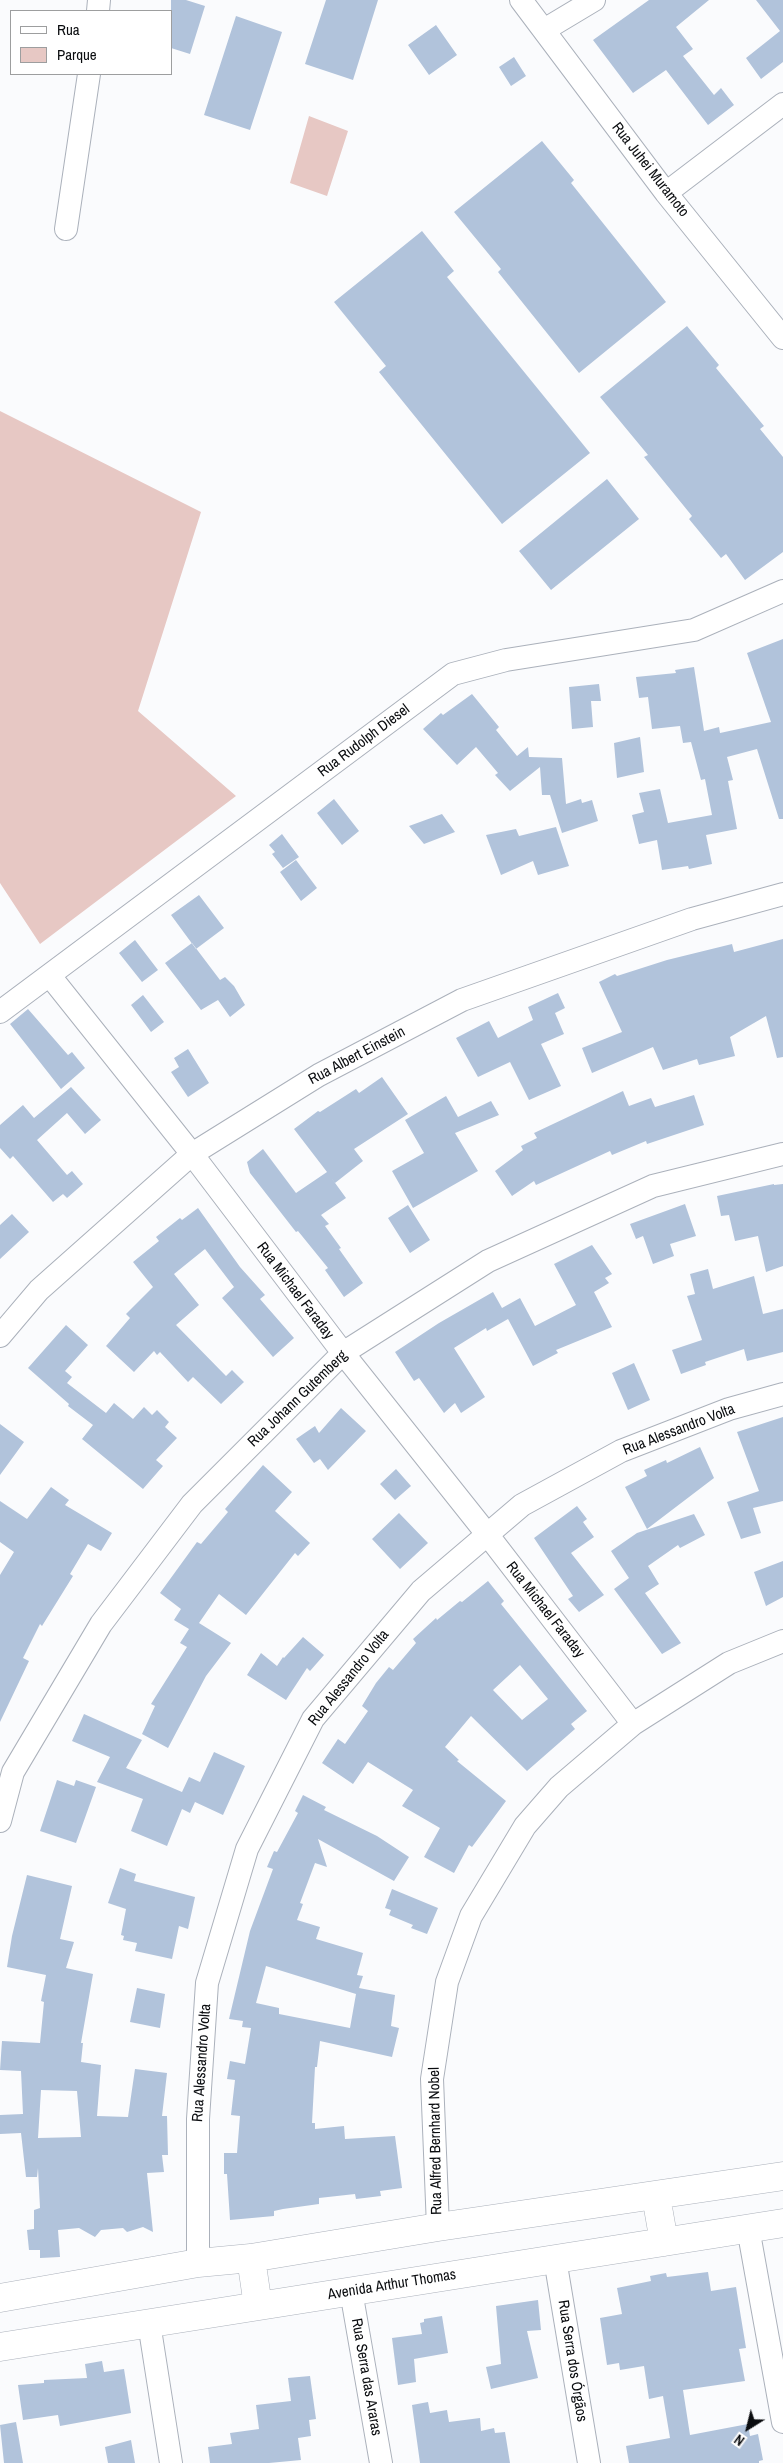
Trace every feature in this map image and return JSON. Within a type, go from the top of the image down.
[{"type":"main road","points":[[0,2298],[198,2263],[251,2258],[438,2227],[783,2176]]},
{"type":"main road","points":[[656,2196],[664,2242]]},
{"type":"main road","name":"Avenida Arthur Thomas","points":[[0,2346],[783,2223]]},
{"type":"main road","points":[[251,2258],[258,2306]]},
{"type":"street","name":"Rua Juhei Muramoto","points":[[521,0],[666,192],[783,338]]},
{"type":"street","points":[[544,30],[594,0]]},
{"type":"street","points":[[66,229],[89,75]]},
{"type":"street","points":[[666,192],[783,104]]},
{"type":"street","name":"Rua Rudolph Diesel","points":[[0,1012],[453,674],[506,660],[694,630],[783,591]]},
{"type":"street","name":"Rua Albert Einstein","points":[[0,1336],[40,1290],[192,1154],[319,1075],[462,1000],[692,919],[783,894]]},
{"type":"street","name":"Rua Michael Faraday","points":[[50,976],[192,1154],[342,1353],[487,1534],[633,1724]]},
{"type":"street","name":"Rua Johann Gutemberg","points":[[1,1814],[13,1772],[101,1624],[192,1504],[342,1353],[488,1261],[653,1186],[783,1154]]},
{"type":"street","name":"Rua Alessandro Volta","points":[[198,2263],[198,2119],[207,1983],[247,1849],[312,1719],[421,1591],[522,1505],[621,1451],[729,1409],[783,1394]]},
{"type":"street","name":"Rua Alfred Bernhard Nobel","points":[[438,2227],[432,2079],[447,1982],[471,1916],[524,1826],[559,1787],[633,1724],[729,1663],[783,1642]]},
{"type":"street","points":[[748,2228],[783,2422]]},
{"type":"street","name":"Rua Serra dos Órgãos","points":[[555,2259],[588,2463]]},
{"type":"street","name":"Rua Serra das Araras","points":[[351,2291],[381,2463]]},
{"type":"street","points":[[149,2323],[171,2463]]},
{"type":"green space","points":[[309,116],[348,131],[327,196],[290,183]]},
{"type":"green space","points":[[0,411],[201,512],[138,711],[236,796],[40,944],[0,883]]},
{"type":"building","points":[[171,0],[186,0],[205,6],[190,54],[172,48]]},
{"type":"building","points":[[326,0],[378,0],[353,80],[305,64]]},
{"type":"building","points":[[649,0],[709,0],[676,27],[693,49],[683,56],[714,95],[721,88],[734,105],[708,125],[666,70],[633,93],[593,40]]},
{"type":"building","points":[[756,0],[783,0],[783,62],[761,79],[746,58],[780,31]]},
{"type":"building","points":[[236,16],[282,32],[250,130],[204,115]]},
{"type":"building","points":[[436,25],[457,55],[429,75],[408,45]]},
{"type":"building","points":[[514,57],[526,76],[511,86],[499,67]]},
{"type":"building","points":[[542,141],[574,180],[571,183],[666,302],[579,373],[498,272],[501,269],[454,212]]},
{"type":"building","points":[[422,231],[454,271],[447,277],[590,453],[502,524],[379,372],[386,366],[334,302]]},
{"type":"building","points":[[687,326],[719,365],[716,368],[764,426],[760,429],[783,457],[783,552],[745,580],[726,554],[721,558],[689,519],[692,516],[644,457],[648,455],[600,397]]},
{"type":"building","points":[[607,479],[639,519],[551,590],[519,551]]},
{"type":"building","points":[[783,639],[783,819],[779,819],[757,749],[727,757],[733,780],[728,781],[737,829],[706,835],[712,864],[689,869],[688,866],[662,870],[657,840],[639,844],[632,815],[644,812],[639,793],[660,789],[668,823],[712,815],[705,779],[701,780],[691,742],[683,743],[680,726],[652,729],[648,697],[639,698],[636,677],[676,673],[675,670],[694,667],[704,731],[719,727],[720,733],[771,722],[747,653]]},
{"type":"building","points":[[599,684],[601,701],[591,701],[593,727],[572,729],[569,687]]},
{"type":"building","points":[[472,694],[499,727],[496,730],[517,756],[528,747],[529,757],[562,758],[566,804],[581,799],[582,803],[592,800],[598,821],[562,833],[550,795],[542,795],[540,767],[510,791],[495,775],[498,773],[476,747],[457,765],[423,729],[441,713],[443,715]]},
{"type":"building","points":[[640,737],[644,772],[617,778],[614,743]]},
{"type":"building","points":[[334,799],[359,831],[342,845],[317,813]]},
{"type":"building","points":[[442,814],[455,832],[424,844],[409,826]]},
{"type":"building","points":[[556,827],[569,866],[538,875],[533,861],[501,875],[486,835],[516,829],[519,836]]},
{"type":"building","points":[[282,834],[299,857],[283,868],[272,854],[275,852],[269,845]]},
{"type":"building","points":[[296,860],[317,888],[301,901],[280,872]]},
{"type":"building","points":[[199,895],[224,928],[196,949],[171,915]]},
{"type":"building","points":[[783,939],[783,1057],[777,1058],[766,1016],[730,1037],[735,1056],[699,1065],[697,1059],[663,1070],[653,1047],[592,1073],[582,1048],[622,1032],[599,982],[615,974],[617,976],[667,960],[732,944],[734,952]]},
{"type":"building","points":[[135,940],[158,970],[142,982],[119,953]]},
{"type":"building","points":[[192,943],[220,980],[225,977],[234,986],[245,1005],[230,1017],[218,1000],[201,1010],[165,963]]},
{"type":"building","points":[[558,993],[565,1008],[555,1013],[564,1034],[541,1044],[561,1086],[529,1100],[510,1062],[478,1077],[456,1038],[489,1021],[498,1038],[533,1020],[528,1007]]},
{"type":"building","points":[[143,995],[164,1022],[151,1032],[131,1005]]},
{"type":"building","points":[[28,1009],[68,1055],[72,1052],[85,1068],[61,1089],[10,1024]]},
{"type":"building","points":[[188,1049],[209,1083],[188,1097],[171,1072],[179,1067],[174,1058]]},
{"type":"building","points":[[382,1077],[408,1114],[354,1149],[363,1161],[335,1183],[346,1198],[321,1215],[329,1224],[325,1226],[341,1248],[339,1249],[363,1283],[344,1297],[325,1270],[328,1268],[298,1231],[296,1232],[250,1173],[247,1162],[263,1149],[296,1193],[327,1172],[294,1129],[318,1111],[320,1112],[356,1089],[359,1093]]},
{"type":"building","points":[[71,1087],[101,1120],[85,1134],[67,1113],[37,1140],[67,1175],[72,1171],[83,1184],[67,1198],[63,1194],[53,1202],[13,1156],[10,1159],[0,1148],[0,1125],[23,1105],[34,1118]]},
{"type":"building","points":[[623,1091],[629,1106],[651,1098],[655,1107],[694,1095],[704,1125],[647,1144],[646,1141],[612,1155],[610,1151],[536,1185],[534,1181],[512,1196],[495,1171],[523,1150],[521,1146],[537,1138],[534,1133]]},
{"type":"building","points":[[446,1096],[458,1117],[491,1101],[499,1115],[455,1133],[478,1171],[413,1208],[392,1171],[424,1153],[405,1120]]},
{"type":"building","points":[[774,1184],[783,1184],[783,1266],[766,1272],[758,1236],[735,1241],[729,1215],[721,1216],[717,1196]]},
{"type":"building","points":[[685,1204],[696,1236],[670,1244],[674,1256],[653,1264],[643,1236],[636,1239],[630,1224]]},
{"type":"building","points":[[408,1205],[430,1240],[410,1253],[388,1218]]},
{"type":"building","points":[[198,1208],[240,1267],[265,1295],[260,1299],[294,1338],[273,1357],[222,1298],[234,1287],[205,1249],[174,1274],[199,1305],[176,1325],[226,1376],[232,1370],[244,1382],[221,1404],[193,1377],[188,1382],[160,1352],[157,1355],[154,1351],[134,1372],[106,1346],[130,1318],[126,1314],[153,1287],[133,1262],[159,1241],[156,1237],[180,1218],[182,1220]]},
{"type":"building","points":[[12,1214],[29,1232],[0,1259],[0,1225]]},
{"type":"building","points":[[592,1245],[612,1274],[605,1278],[609,1283],[594,1292],[612,1327],[556,1350],[558,1353],[533,1366],[508,1319],[487,1331],[486,1328],[454,1348],[485,1397],[461,1413],[455,1403],[444,1413],[419,1378],[414,1381],[395,1352],[439,1323],[493,1292],[502,1308],[520,1298],[535,1326],[576,1305],[554,1264]]},
{"type":"building","points":[[708,1269],[713,1289],[754,1276],[763,1314],[783,1309],[783,1352],[747,1361],[744,1349],[705,1362],[706,1365],[681,1374],[672,1350],[702,1340],[687,1296],[695,1294],[690,1274]]},
{"type":"building","points":[[66,1325],[88,1345],[65,1371],[72,1377],[67,1383],[106,1413],[114,1403],[133,1419],[144,1407],[152,1415],[157,1410],[169,1422],[165,1427],[177,1438],[156,1460],[163,1466],[143,1489],[82,1439],[93,1425],[68,1406],[69,1404],[28,1368]]},
{"type":"building","points":[[634,1363],[650,1400],[628,1410],[612,1373]]},
{"type":"building","points":[[341,1408],[366,1431],[328,1470],[320,1459],[314,1463],[296,1439],[315,1426],[319,1433]]},
{"type":"building","points":[[783,1417],[783,1501],[753,1508],[761,1533],[741,1539],[727,1502],[759,1491],[737,1432]]},
{"type":"building","points":[[0,1424],[24,1442],[0,1475]]},
{"type":"building","points":[[700,1447],[714,1478],[647,1529],[625,1487],[647,1476],[644,1470],[666,1460],[667,1463]]},
{"type":"building","points":[[263,1465],[292,1492],[275,1511],[310,1543],[298,1556],[295,1553],[246,1615],[219,1594],[199,1623],[231,1643],[206,1676],[168,1748],[142,1734],[155,1706],[151,1704],[187,1647],[180,1643],[189,1629],[174,1620],[181,1609],[160,1593],[197,1542],[201,1544],[228,1512],[225,1509]]},
{"type":"building","points":[[396,1469],[411,1486],[395,1500],[380,1484]]},
{"type":"building","points":[[51,1487],[69,1500],[65,1505],[112,1533],[101,1551],[88,1544],[70,1574],[73,1576],[42,1626],[40,1624],[23,1658],[29,1661],[0,1722],[0,1575],[14,1552],[0,1542],[0,1501],[27,1519]]},
{"type":"building","points":[[577,1506],[587,1519],[583,1522],[594,1537],[571,1553],[604,1595],[579,1612],[568,1599],[573,1596],[534,1538]]},
{"type":"building","points":[[399,1513],[428,1543],[400,1569],[372,1539]]},
{"type":"building","points":[[694,1514],[705,1535],[680,1548],[678,1545],[648,1566],[659,1584],[645,1593],[681,1643],[662,1654],[614,1589],[629,1578],[611,1551],[637,1533]]},
{"type":"building","points":[[783,1561],[783,1597],[766,1606],[754,1572]]},
{"type":"building","points":[[488,1581],[504,1601],[501,1604],[587,1711],[571,1724],[575,1729],[527,1771],[471,1716],[445,1747],[459,1760],[457,1761],[506,1801],[472,1847],[469,1845],[454,1873],[424,1857],[440,1828],[402,1806],[413,1790],[368,1762],[353,1784],[322,1763],[338,1739],[345,1744],[368,1711],[362,1706],[376,1683],[389,1667],[393,1670],[416,1643],[413,1639],[436,1618],[437,1620],[460,1601],[462,1602]],"holes":[[[520,1665],[548,1699],[522,1720],[493,1690]]]},
{"type":"building","points":[[303,1637],[324,1655],[310,1671],[307,1668],[286,1700],[247,1675],[261,1653],[277,1666],[283,1657]]},
{"type":"building","points":[[84,1714],[142,1740],[126,1768],[182,1792],[189,1777],[200,1782],[214,1752],[245,1766],[223,1815],[195,1802],[190,1813],[182,1809],[167,1846],[131,1831],[143,1799],[97,1782],[110,1757],[72,1741]]},
{"type":"building","points":[[57,1780],[74,1786],[76,1780],[96,1787],[76,1843],[40,1831]]},
{"type":"building","points":[[303,1795],[326,1807],[324,1810],[377,1836],[409,1857],[394,1881],[318,1839],[327,1867],[315,1863],[300,1903],[303,1904],[297,1920],[320,1927],[316,1939],[363,1953],[357,1975],[363,1976],[359,1988],[395,1995],[391,2026],[399,2028],[392,2057],[320,2041],[317,2067],[315,2067],[312,2123],[315,2123],[315,2129],[344,2126],[345,2139],[395,2136],[402,2188],[380,2191],[381,2196],[356,2199],[355,2194],[319,2198],[319,2204],[274,2211],[274,2216],[230,2220],[227,2174],[224,2174],[224,2153],[237,2153],[240,2116],[231,2115],[235,2080],[227,2079],[230,2061],[245,2064],[251,2028],[242,2027],[243,2021],[229,2019],[250,1931],[273,1869],[267,1867],[274,1851],[277,1852],[298,1813],[295,1811]],"holes":[[[266,1966],[356,1994],[350,2028],[279,2014],[279,2008],[256,2003]]]},
{"type":"building","points":[[120,1868],[136,1874],[134,1881],[195,1897],[188,1929],[179,1926],[172,1959],[135,1951],[137,1943],[123,1940],[124,1936],[121,1935],[126,1909],[108,1903]]},
{"type":"building","points":[[27,1875],[72,1886],[60,1939],[74,1942],[66,1968],[93,1974],[81,2043],[83,2043],[81,2062],[101,2065],[97,2116],[128,2117],[135,2069],[167,2073],[162,2116],[167,2116],[168,2155],[162,2155],[164,2172],[147,2173],[153,2232],[143,2227],[127,2232],[123,2228],[101,2230],[95,2237],[79,2228],[58,2230],[60,2257],[40,2258],[40,2250],[29,2250],[27,2230],[34,2229],[34,2210],[40,2208],[38,2168],[37,2177],[26,2177],[21,2133],[0,2134],[0,2115],[23,2114],[21,2071],[0,2070],[2,2041],[40,2043],[44,2002],[41,2001],[46,1975],[7,1967],[12,1936]],"holes":[[[41,2090],[77,2091],[81,2137],[38,2138]]]},
{"type":"building","points":[[392,1889],[438,1908],[427,1934],[411,1928],[413,1925],[389,1915],[391,1910],[385,1908]]},
{"type":"building","points":[[137,1988],[165,1994],[160,2028],[130,2022]]},
{"type":"building","points":[[708,2272],[711,2291],[736,2287],[746,2348],[739,2349],[745,2381],[683,2390],[690,2435],[748,2424],[750,2436],[758,2434],[763,2460],[759,2461],[759,2463],[629,2463],[626,2446],[670,2438],[663,2396],[649,2399],[644,2366],[620,2370],[619,2363],[607,2365],[600,2318],[622,2314],[617,2288],[651,2281],[650,2276],[666,2273],[667,2277]]},
{"type":"building","points":[[538,2300],[541,2330],[527,2331],[538,2378],[491,2389],[486,2367],[501,2364],[496,2306]]},
{"type":"building","points":[[442,2316],[448,2353],[414,2359],[416,2382],[398,2385],[392,2338],[422,2334],[420,2323],[424,2322],[424,2319]]},
{"type":"building","points":[[102,2361],[104,2372],[124,2369],[131,2413],[60,2426],[58,2415],[23,2420],[18,2385],[44,2383],[44,2380],[87,2378],[85,2364]]},
{"type":"building","points":[[310,2376],[316,2419],[309,2420],[311,2436],[298,2438],[301,2460],[269,2463],[210,2463],[208,2447],[232,2444],[230,2433],[259,2429],[256,2405],[291,2401],[288,2378]]},
{"type":"building","points":[[428,2402],[430,2413],[447,2410],[449,2422],[480,2418],[481,2431],[494,2428],[495,2433],[505,2432],[510,2463],[420,2463],[412,2405]]},
{"type":"building","points":[[16,2422],[23,2463],[4,2463],[0,2425]]},
{"type":"building","points":[[131,2440],[135,2463],[108,2463],[105,2447]]}]
